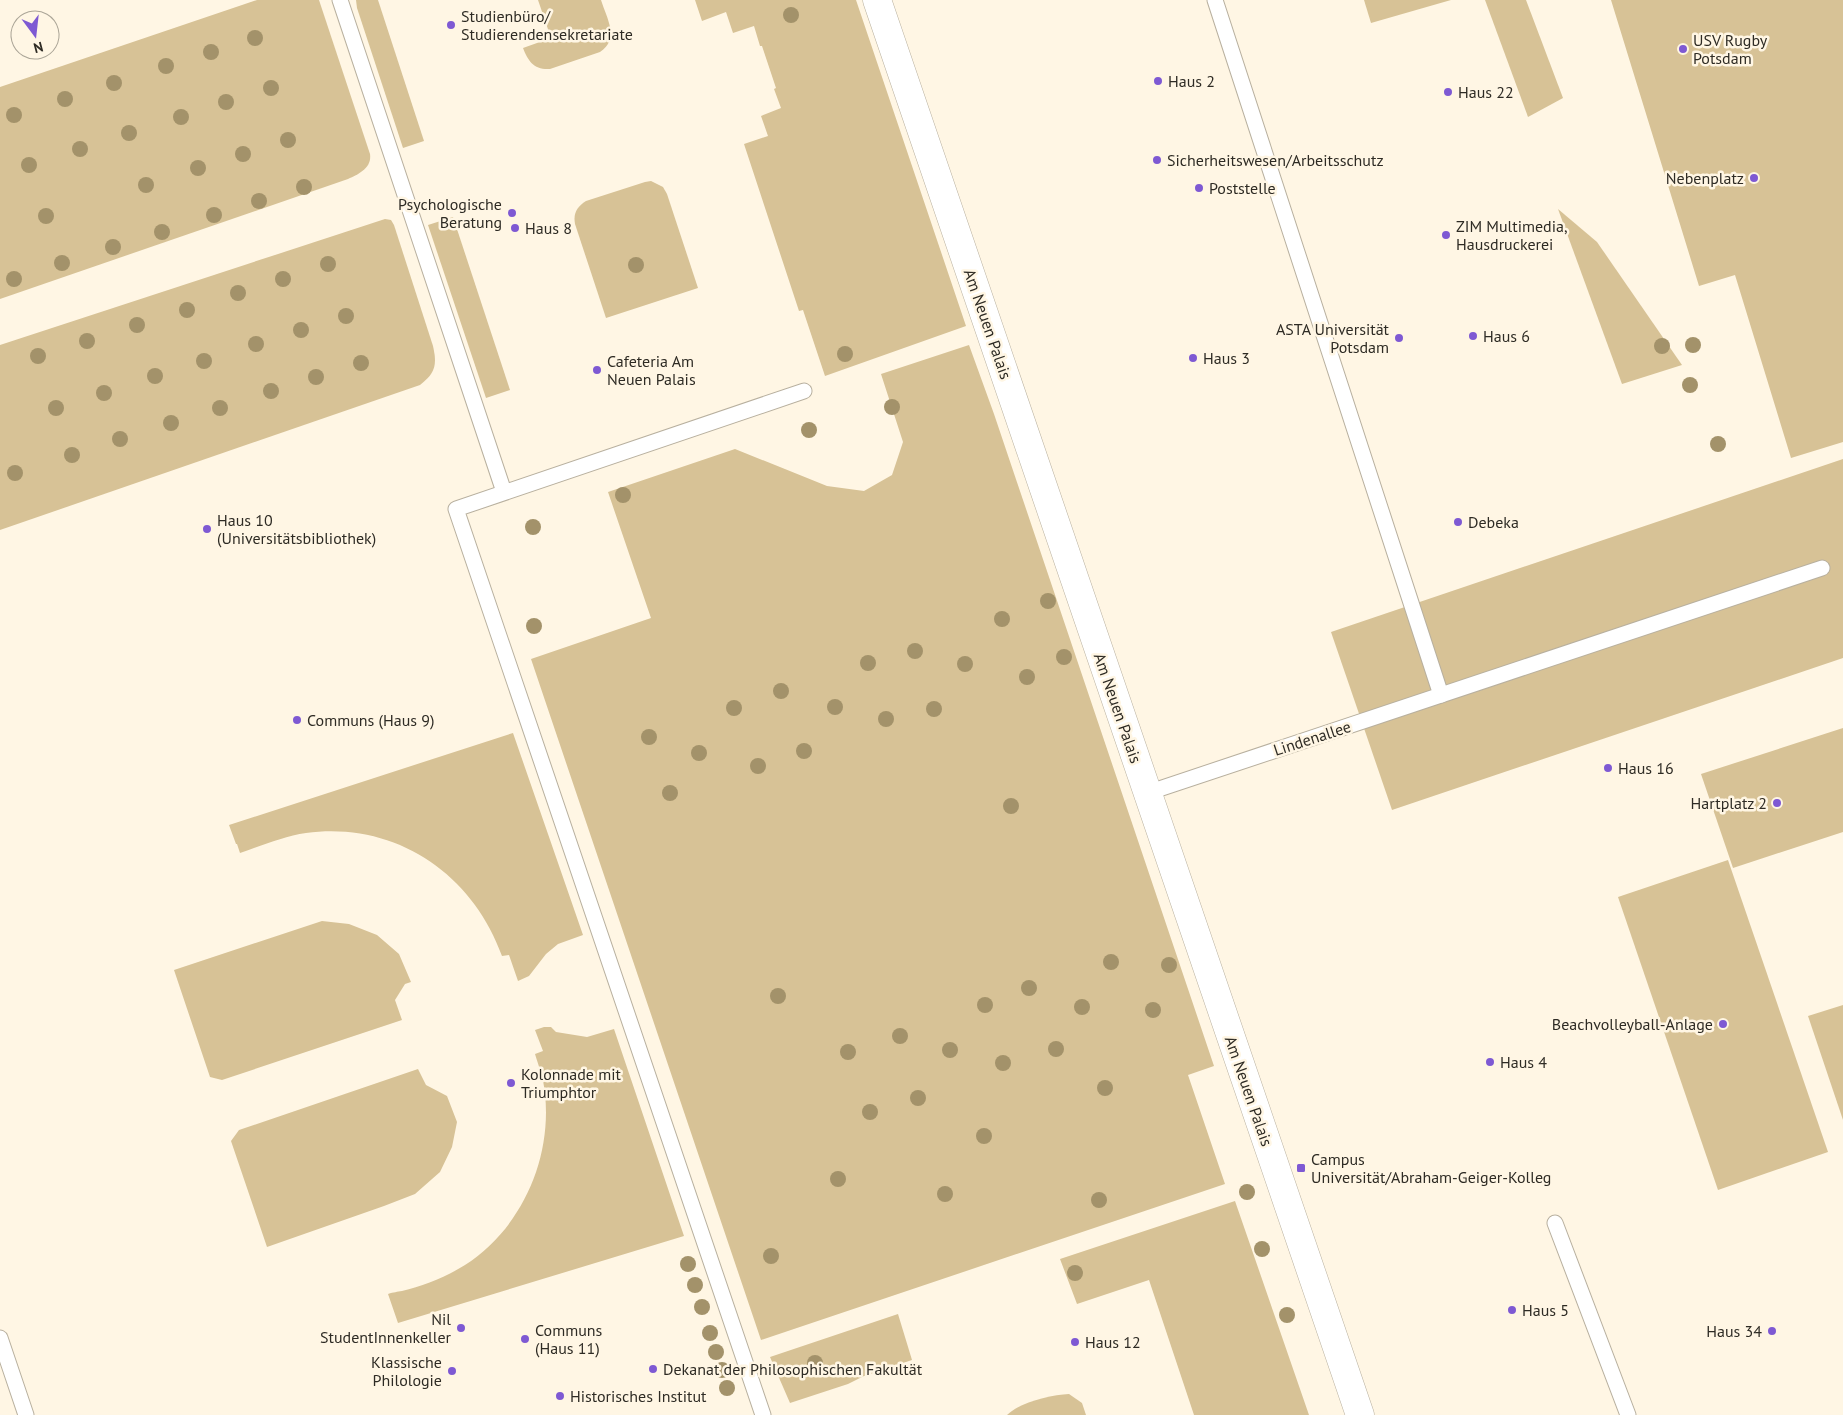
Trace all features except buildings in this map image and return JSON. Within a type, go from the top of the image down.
[{"type":"street","name":"Am Neuen Palais","points":[[877,0],[1360,1415]]},
{"type":"lane","points":[[340,0],[504,492]]},
{"type":"lane","points":[[1215,0],[1441,695]]},
{"type":"lane","points":[[763,1415],[456,509],[804,391]]},
{"type":"lane","name":"Lindenallee","points":[[1147,792],[1822,568]]},
{"type":"lane","points":[[1555,1223],[1628,1415]]},
{"type":"lane","points":[[0,1338],[26,1415]]},
{"type":"shaded area","points":[[257,0],[319,0],[370,154],[367,167],[348,179],[0,299],[0,87]]},
{"type":"shaded area","points":[[356,0],[378,0],[424,141],[403,148]]},
{"type":"shaded area","points":[[538,0],[601,0],[609,21],[611,35],[606,47],[600,52],[550,69],[540,68],[532,64],[523,48],[551,38]]},
{"type":"shaded area","points":[[695,0],[856,0],[966,326],[825,376],[803,310],[799,311],[744,144],[768,136],[761,116],[781,108],[762,46],[760,46],[754,26],[733,33],[726,12],[702,21]]},
{"type":"shaded area","points":[[1364,0],[1451,0],[1371,23]]},
{"type":"shaded area","points":[[1485,0],[1526,0],[1563,98],[1528,117]]},
{"type":"shaded area","name":"Nebenplatz","points":[[1611,0],[1843,0],[1843,442],[1791,458],[1735,275],[1699,286]]},
{"type":"shaded area","points":[[651,181],[663,187],[667,194],[698,288],[606,318],[575,224],[575,213],[586,201]]},
{"type":"shaded area","points":[[1558,209],[1597,242],[1682,365],[1622,384]]},
{"type":"shaded area","points":[[453,217],[510,390],[486,398],[428,225]]},
{"type":"shaded area","points":[[385,219],[391,220],[394,225],[433,346],[434,368],[425,381],[420,385],[0,530],[0,345]]},
{"type":"shaded area","points":[[969,345],[1214,1066],[1188,1075],[1225,1184],[761,1340],[531,659],[651,618],[608,492],[735,449],[827,486],[864,491],[892,475],[903,442],[881,374]]},
{"type":"shaded area","points":[[1843,459],[1843,658],[1392,810],[1331,632]]},
{"type":"shaded area","name":"Hartplatz 2","points":[[1843,728],[1843,832],[1733,868],[1701,774]]},
{"type":"shaded area","points":[[513,733],[583,935],[558,944],[546,954],[529,976],[518,981],[509,955],[502,956],[489,926],[471,900],[450,877],[426,859],[399,845],[370,835],[339,831],[298,834],[240,853],[229,825]]},
{"type":"shaded area","name":"Beachvolleyball-Anlage","points":[[1728,860],[1828,1152],[1718,1190],[1618,897]]},
{"type":"shaded area","points":[[322,921],[349,924],[377,935],[399,954],[411,982],[405,984],[395,1000],[402,1020],[222,1080],[210,1077],[174,970]]},
{"type":"shaded area","points":[[1843,1005],[1843,1120],[1808,1016]]},
{"type":"shaded area","points":[[551,1027],[556,1032],[587,1037],[614,1029],[684,1236],[398,1323],[388,1294],[426,1284],[465,1265],[485,1250],[502,1232],[517,1212],[529,1191],[538,1168],[546,1119],[544,1089],[535,1054],[543,1051],[535,1030]]},
{"type":"shaded area","points":[[418,1069],[426,1085],[447,1096],[457,1122],[452,1147],[440,1172],[415,1194],[267,1247],[231,1141],[239,1130]]},
{"type":"shaded area","points":[[1235,1201],[1309,1415],[1194,1415],[1149,1280],[1077,1304],[1060,1259]]},
{"type":"shaded area","points":[[898,1314],[912,1360],[790,1403],[770,1357]]},
{"type":"shaded area","points":[[1069,1394],[1082,1403],[1086,1415],[1007,1415],[1020,1406],[1036,1400]]},
{"type":"place","name":"Studienbüro/ Studierendensekretariate","points":[[451,25]]},
{"type":"place","name":"USV Rugby Potsdam","points":[[1683,49]]},
{"type":"place","name":"Haus 2","points":[[1158,81]]},
{"type":"place","name":"Haus 22","points":[[1448,92]]},
{"type":"place","name":"Sicherheitswesen/Arbeitsschutz","points":[[1157,160]]},
{"type":"place","name":"Nebenplatz","points":[[1754,178]]},
{"type":"place","name":"Poststelle","points":[[1199,188]]},
{"type":"place","name":"Psychologische Beratung","points":[[512,213]]},
{"type":"place","name":"Haus 8","points":[[515,228]]},
{"type":"place","name":"ZIM Multimedia, Hausdruckerei","points":[[1446,235]]},
{"type":"place","name":"Haus 6","points":[[1473,336]]},
{"type":"place","name":"ASTA Universität Potsdam","points":[[1399,338]]},
{"type":"place","name":"Haus 3","points":[[1193,358]]},
{"type":"place","name":"Cafeteria Am Neuen Palais","points":[[597,370]]},
{"type":"place","name":"Debeka","points":[[1458,522]]},
{"type":"place","name":"Haus 10 (Universitätsbibliothek)","points":[[207,529]]},
{"type":"place","name":"Communs (Haus 9)","points":[[297,720]]},
{"type":"place","name":"Haus 16","points":[[1608,768]]},
{"type":"place","name":"Hartplatz 2","points":[[1777,803]]},
{"type":"place","name":"Beachvolleyball-Anlage","points":[[1723,1024]]},
{"type":"place","name":"Haus 4","points":[[1490,1062]]},
{"type":"place","name":"Kolonnade mit Triumphtor","points":[[511,1083]]},
{"type":"place","name":"Campus Universität/Abraham-Geiger-Kolleg","points":[[1301,1168]]},
{"type":"place","name":"Haus 5","points":[[1512,1310]]},
{"type":"place","name":"Nil StudentInnenkeller","points":[[461,1328]]},
{"type":"place","name":"Haus 34","points":[[1772,1331]]},
{"type":"place","name":"Communs (Haus 11)","points":[[525,1339]]},
{"type":"place","name":"Haus 12","points":[[1075,1342]]},
{"type":"place","name":"Dekanat der Philosophischen Fakultät","points":[[653,1369]]},
{"type":"place","name":"Klassische Philologie","points":[[452,1371]]},
{"type":"place","name":"Historisches Institut","points":[[560,1396]]}]
